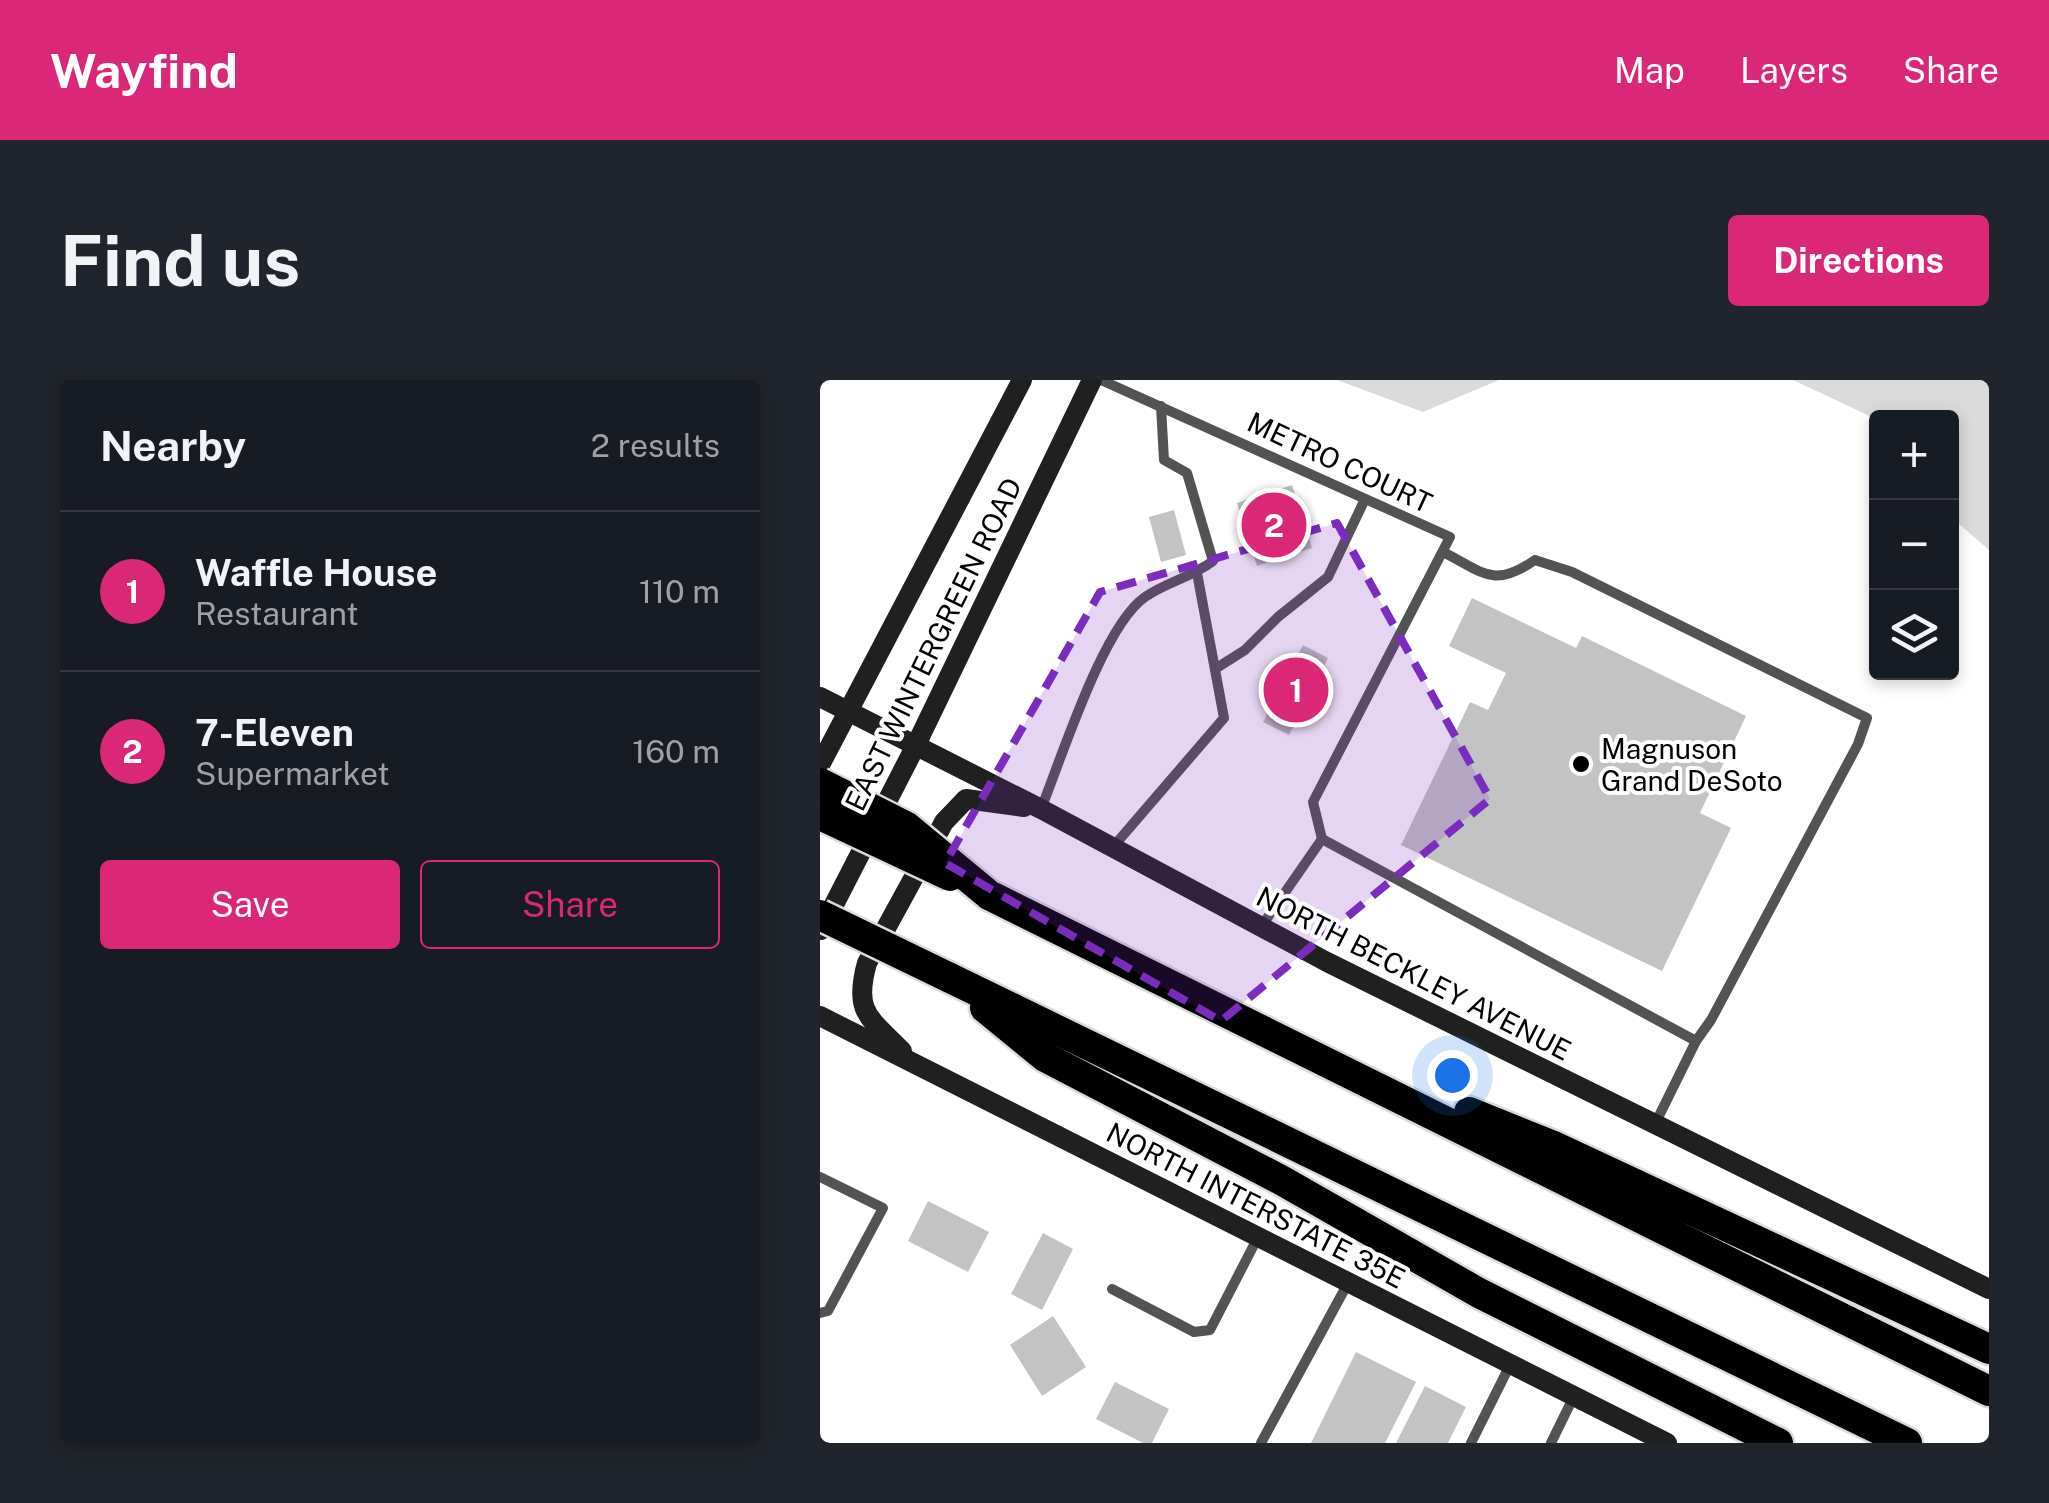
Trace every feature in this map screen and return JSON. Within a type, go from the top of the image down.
[{"type":"highway","points":[[820,784],[907,826],[989,894]]},
{"type":"highway","points":[[820,815],[989,894],[1989,1390]]},
{"type":"highway","points":[[820,915],[1906,1443]]},
{"type":"highway","points":[[948,977],[1044,1057],[1282,1180],[1478,1293],[1778,1443]]},
{"type":"highway","points":[[1258,1027],[1556,1147],[1989,1349]]},
{"type":"main road","name":"EAST WINTERGREEN ROAD","points":[[820,765],[1022,380]]},
{"type":"main road","name":"EAST WINTERGREEN ROAD","points":[[820,932],[916,745],[1092,380]]},
{"type":"main road","name":"NORTH BECKLEY AVENUE","points":[[820,697],[1041,809],[1260,928],[1989,1289]]},
{"type":"main road","points":[[915,1063],[864,1013],[860,986],[867,963],[944,822],[966,799],[1041,809]]},
{"type":"main road","name":"NORTH INTERSTATE 35E","points":[[820,1016],[1668,1443]]},
{"type":"lane","name":"METRO COURT","points":[[1101,380],[1450,538],[1443,552]]},
{"type":"lane","points":[[1041,809],[1108,640],[1144,598],[1196,574],[1213,561],[1187,473],[1164,460],[1161,406]]},
{"type":"lane","points":[[1215,668],[1245,650],[1328,576],[1365,498]]},
{"type":"lane","points":[[1655,1124],[1858,744],[1866,718],[1572,572],[1535,560],[1516,574],[1495,578],[1443,552],[1313,802],[1322,839],[1696,1041]]},
{"type":"lane","points":[[1112,848],[1224,718],[1196,574]]},
{"type":"lane","points":[[1260,928],[1322,839]]},
{"type":"lane","points":[[820,1177],[882,1208],[828,1311],[820,1313]]},
{"type":"lane","points":[[1112,1290],[1194,1332],[1210,1330],[1258,1237]]},
{"type":"lane","points":[[1261,1443],[1348,1283]]},
{"type":"lane","points":[[1471,1443],[1510,1365]]},
{"type":"lane","points":[[1550,1443],[1574,1396]]},
{"type":"highlighted area","points":[[1337,523],[1490,799],[1221,1021],[945,863],[1100,592]]},
{"type":"shaded area","points":[[1337,380],[1499,380],[1423,412]]},
{"type":"shaded area","points":[[1793,380],[1989,380],[1989,550],[1959,524],[1959,410],[1869,410],[1869,416]]},
{"type":"building","points":[[1292,485],[1312,548],[1257,566],[1237,503]]},
{"type":"building","points":[[1174,510],[1186,555],[1161,562],[1149,517]]},
{"type":"building","name":"Magnuson Grand DeSoto","points":[[1472,598],[1576,648],[1582,636],[1746,716],[1700,813],[1731,828],[1662,971],[1401,845],[1470,702],[1488,710],[1506,673],[1449,646]]},
{"type":"building","points":[[1303,645],[1328,658],[1289,735],[1263,722]]},
{"type":"building","points":[[928,1201],[989,1232],[968,1272],[908,1241]]},
{"type":"building","points":[[1043,1233],[1073,1249],[1042,1310],[1011,1294]]},
{"type":"building","points":[[1053,1316],[1086,1367],[1042,1396],[1010,1345]]},
{"type":"building","points":[[1356,1352],[1416,1382],[1385,1443],[1311,1443]]},
{"type":"building","points":[[1115,1382],[1169,1409],[1152,1443],[1143,1443],[1096,1419]]},
{"type":"building","points":[[1425,1386],[1466,1407],[1448,1443],[1396,1443]]},
{"type":"place","name":"7-Eleven","points":[[1274,525]]},
{"type":"place","name":"Waffle House","points":[[1296,690]]},
{"type":"place","name":"Magnuson Grand DeSoto","points":[[1581,764]]}]
